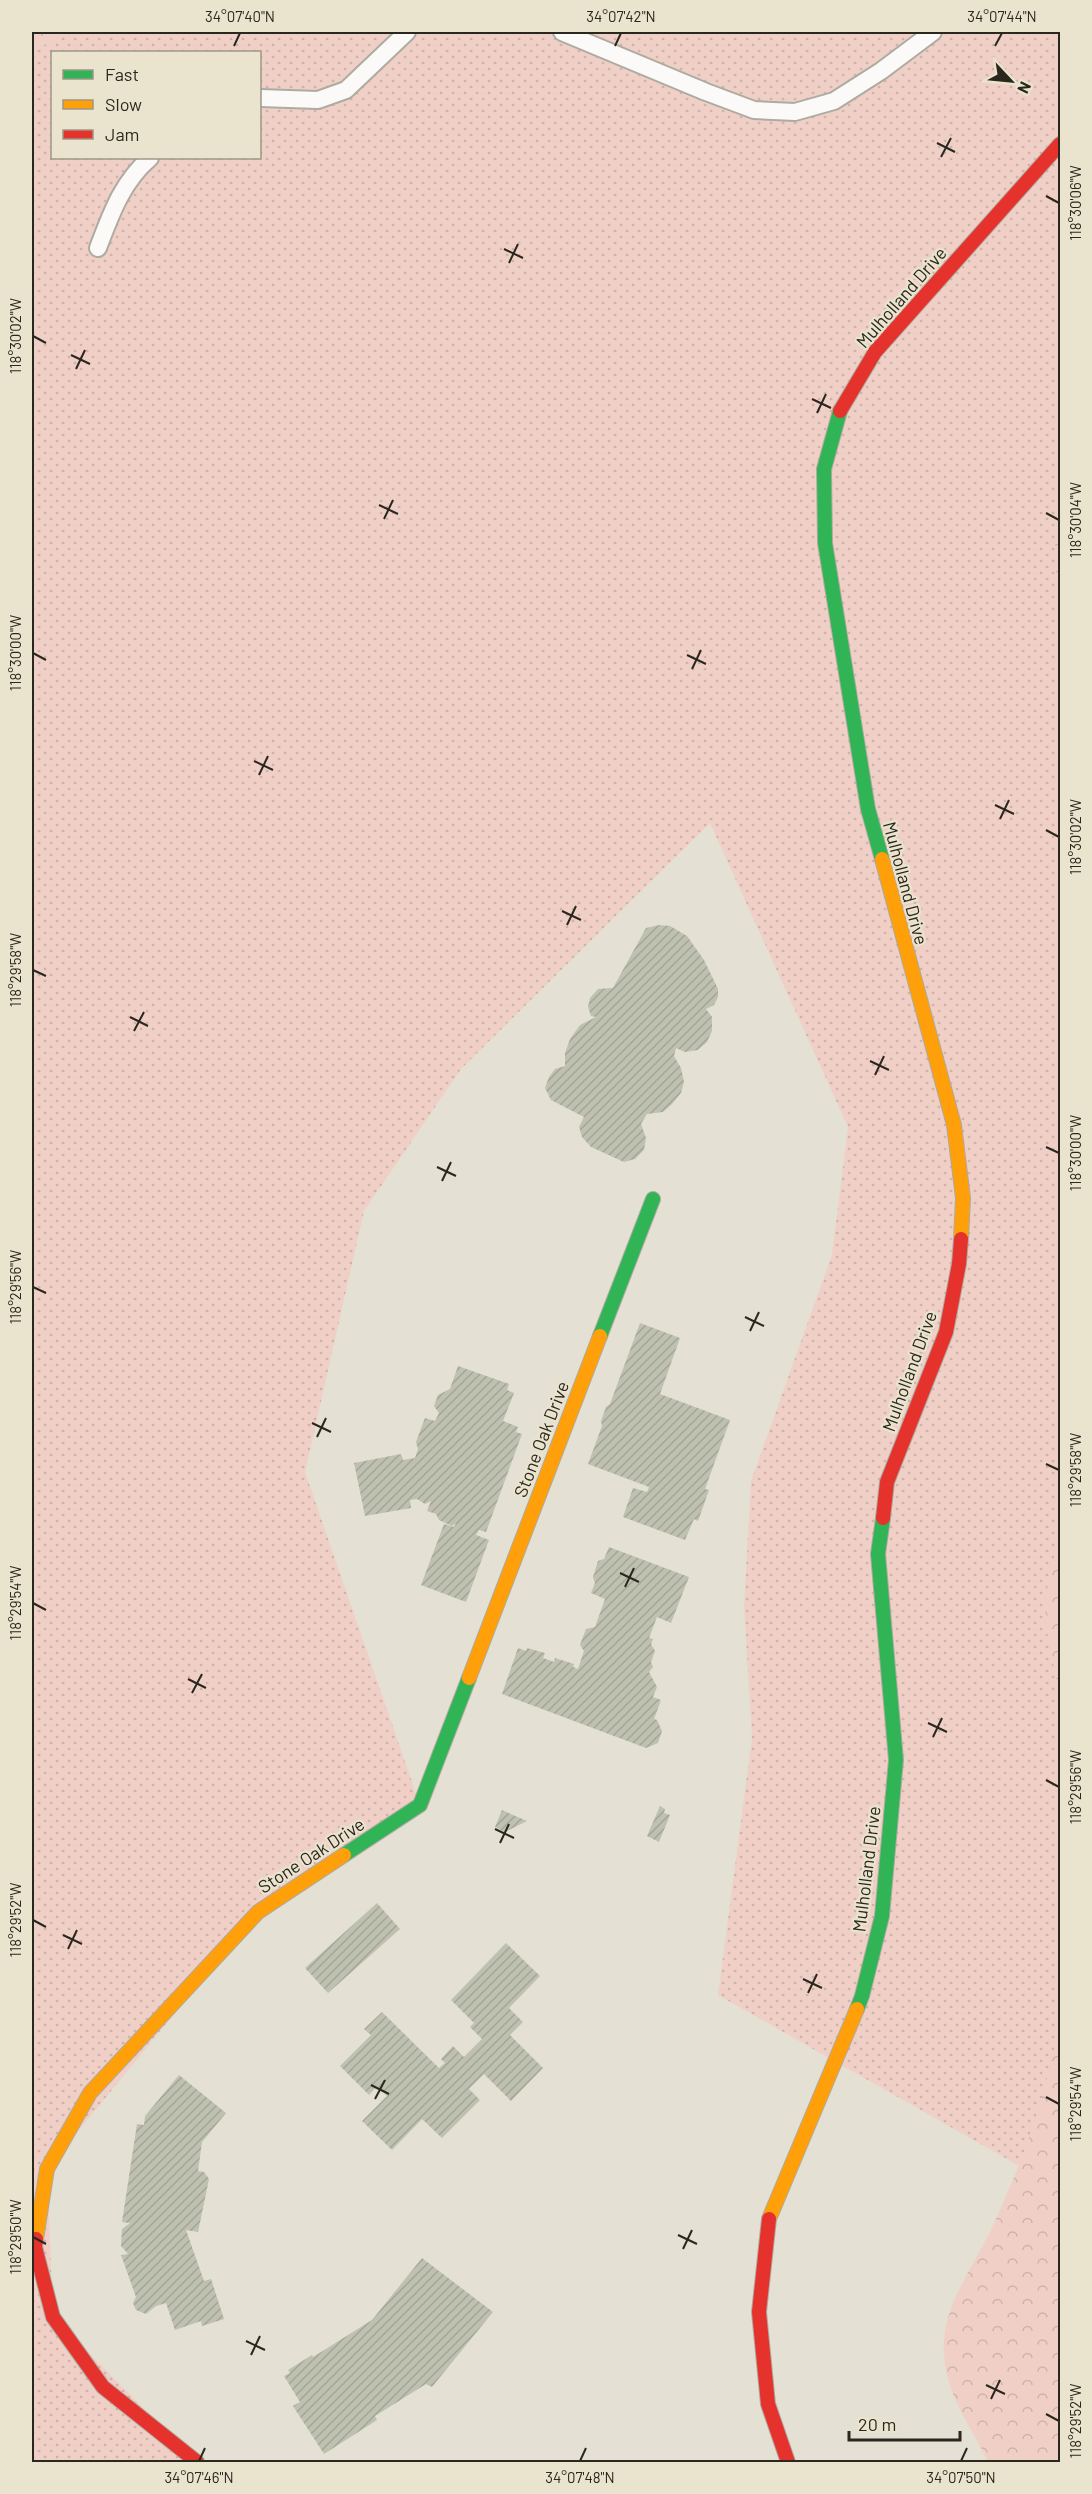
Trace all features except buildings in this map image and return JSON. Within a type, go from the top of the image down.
[{"type":"main road","name":"Mulholland Drive","points":[[788,2463],[768,2404],[759,2312],[769,2220],[862,1996],[882,1916],[897,1760],[878,1554],[887,1482],[946,1332],[959,1264],[963,1198],[954,1125],[868,809],[825,543],[824,470],[840,411],[875,352],[1060,144]]},
{"type":"main road","name":"Stone Oak Drive","points":[[197,2463],[103,2387],[52,2317],[35,2247],[47,2169],[90,2092],[258,1912],[420,1805],[653,1199]]},
{"type":"lane","points":[[261,98],[318,100],[346,90],[407,32]]},
{"type":"lane","points":[[562,32],[753,110],[795,112],[834,101],[881,71],[933,32]]},
{"type":"lane","points":[[98,248],[115,203],[125,185],[137,169],[149,159]]},
{"type":"green space","points":[[32,32],[1060,32],[1060,2189],[718,1995],[752,1738],[744,1606],[751,1481],[832,1255],[848,1127],[710,823],[461,1069],[364,1211],[305,1472],[420,1805],[258,1912],[47,2169],[53,2317],[197,2462],[32,2462]]},
{"type":"green space","points":[[32,32],[65,32],[32,53]]},
{"type":"green space","points":[[1060,509],[1060,596],[1055,552]]},
{"type":"green space","points":[[1060,1544],[1060,1693],[1051,1655],[1045,1601],[1047,1582]]},
{"type":"green space","points":[[1060,2021],[1060,2462],[988,2462],[960,2410],[949,2383],[944,2338],[958,2292],[988,2236],[1027,2143],[1046,2082]]},
{"type":"traffic: fast","points":[[840,411],[824,469],[825,543],[868,809],[882,859]]},
{"type":"traffic: fast","points":[[600,1336],[653,1199]]},
{"type":"traffic: fast","points":[[857,2009],[882,1916],[896,1760],[878,1554],[883,1518]]},
{"type":"traffic: fast","points":[[344,1855],[420,1805],[469,1678]]},
{"type":"traffic: slow","points":[[882,859],[954,1125],[963,1198],[961,1239]]},
{"type":"traffic: slow","points":[[469,1678],[600,1336]]},
{"type":"traffic: slow","points":[[36,2239],[47,2169],[90,2093],[258,1912],[344,1855]]},
{"type":"traffic: slow","points":[[769,2219],[857,2009]]},
{"type":"traffic: jam","points":[[840,411],[875,352],[1060,144]]},
{"type":"traffic: jam","points":[[883,1518],[887,1482],[946,1332],[959,1264],[961,1239]]},
{"type":"traffic: jam","points":[[769,2219],[759,2312],[768,2404],[788,2462]]},
{"type":"traffic: jam","points":[[36,2239],[35,2247],[53,2317],[103,2387],[197,2462]]}]
